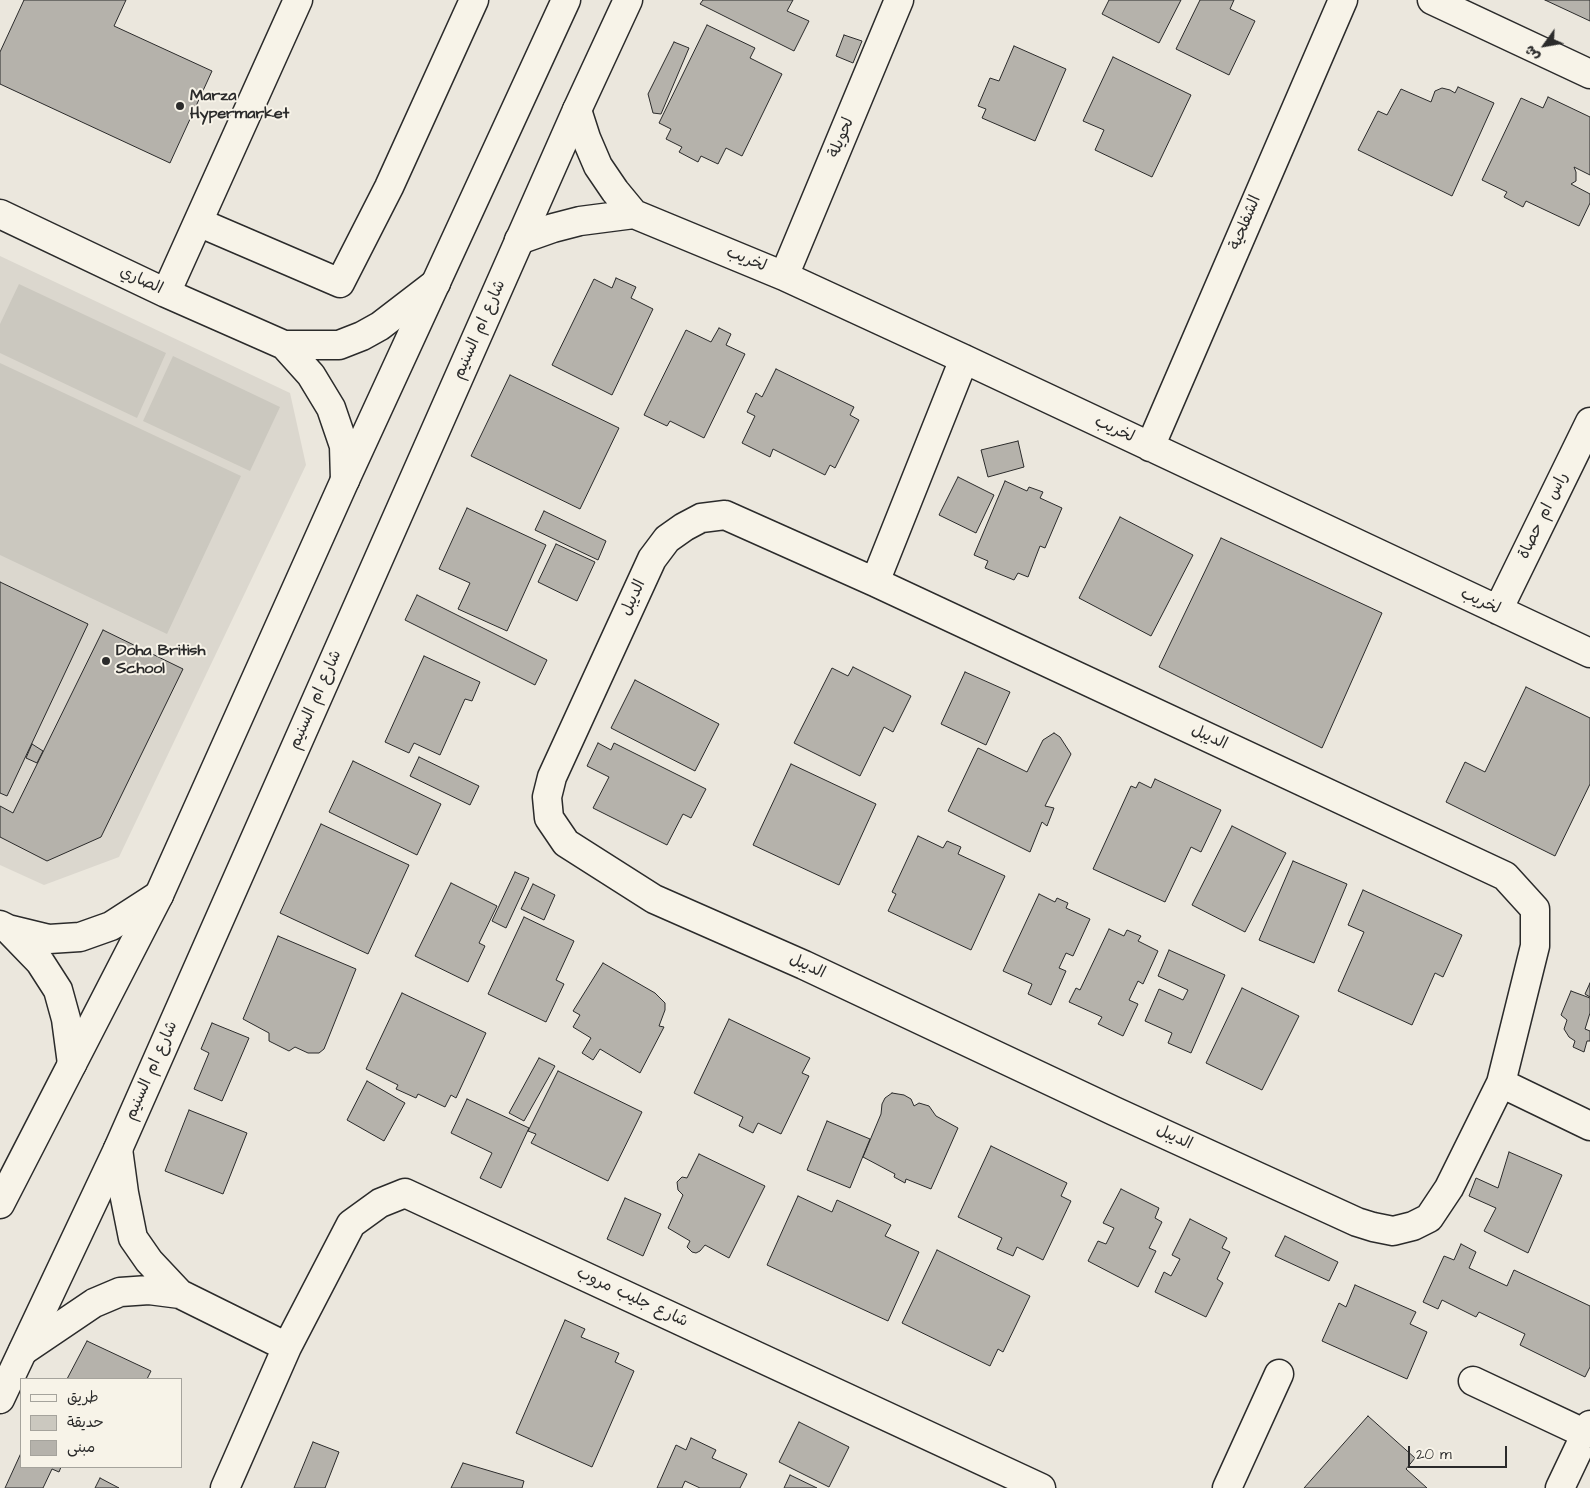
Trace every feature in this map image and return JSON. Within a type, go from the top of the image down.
[{"type":"street","points":[[166,293],[298,0]]},
{"type":"street","points":[[198,222],[340,283],[389,187],[474,0]]},
{"type":"street","points":[[0,1204],[159,895],[345,480],[566,0]]},
{"type":"street","name":"شارع ام السنيم","points":[[0,1399],[118,1149],[519,240],[628,0]]},
{"type":"street","name":"لحويلة","points":[[784,276],[899,0]]},
{"type":"street","name":"الشفلحية","points":[[1150,447],[1343,0]]},
{"type":"street","points":[[1432,0],[1590,74]]},
{"type":"street","name":"لخريب","points":[[577,110],[598,166],[634,214],[784,276],[1590,653]]},
{"type":"street","name":"الصاري","points":[[0,214],[166,293],[284,345],[339,345],[362,336],[380,326],[436,283]]},
{"type":"street","name":"لخريب","points":[[519,240],[571,223],[634,214]]},
{"type":"street","name":"الصاري","points":[[284,345],[311,375],[331,408],[344,446],[345,480]]},
{"type":"street","points":[[875,582],[964,359]]},
{"type":"street","name":"راس ام حصاة","points":[[1498,610],[1590,422]]},
{"type":"street","name":"الديبل","points":[[725,515],[875,582],[1505,876],[1535,909],[1535,946],[1500,1082],[1449,1188],[1429,1218],[1413,1226],[1393,1231],[1373,1227],[1357,1222],[1123,1115],[804,965],[654,899],[566,843],[549,818],[547,797],[552,777],[652,559],[668,539],[684,526],[701,518],[725,515]]},
{"type":"street","points":[[4,927],[49,939],[80,937],[111,926],[159,895]]},
{"type":"street","points":[[4,927],[40,962],[58,990],[66,1019],[72,1064]]},
{"type":"street","points":[[1500,1082],[1590,1126]]},
{"type":"street","points":[[118,1149],[133,1238],[149,1261],[180,1294]]},
{"type":"street","name":"شارع جليب مروب","points":[[225,1488],[286,1347],[352,1224],[380,1203],[405,1193],[1042,1488]]},
{"type":"street","points":[[24,1351],[94,1303],[120,1292],[149,1290],[180,1294],[286,1347]]},
{"type":"street","points":[[1227,1488],[1278,1374]]},
{"type":"street","points":[[1473,1381],[1586,1445],[1560,1488]]},
{"type":"shaded area","name":"Doha British School","points":[[0,256],[290,393],[306,465],[119,857],[44,885],[0,865]]},
{"type":"green space","points":[[19,284],[166,353],[137,418],[0,353],[0,324]]},
{"type":"green space","points":[[173,356],[280,407],[250,471],[143,421]]},
{"type":"green space","points":[[0,363],[241,476],[167,634],[0,555]]},
{"type":"building","points":[[24,0],[126,0],[114,26],[212,71],[170,163],[0,84],[0,52]]},
{"type":"building","points":[[703,0],[793,0],[787,11],[809,21],[794,51],[700,4]]},
{"type":"building","points":[[1109,0],[1181,0],[1159,43],[1102,14]]},
{"type":"building","points":[[1200,0],[1234,0],[1230,9],[1255,21],[1229,75],[1176,49]]},
{"type":"building","points":[[1545,0],[1590,0],[1590,21]]},
{"type":"building","points":[[707,25],[755,48],[750,58],[782,74],[742,156],[726,148],[718,164],[701,156],[698,162],[679,152],[682,147],[666,139],[671,129],[659,123]]},
{"type":"building","points":[[844,35],[862,41],[853,63],[836,56]]},
{"type":"building","points":[[674,42],[689,48],[661,114],[653,113],[648,94]]},
{"type":"building","points":[[1014,46],[1066,69],[1035,141],[982,118],[986,109],[978,106],[990,78],[999,81]]},
{"type":"building","points":[[1113,57],[1191,95],[1152,177],[1095,150],[1104,130],[1083,121]]},
{"type":"building","points":[[1458,87],[1494,103],[1452,196],[1358,150],[1378,111],[1387,115],[1401,89],[1431,102],[1435,91],[1442,88],[1455,93]]},
{"type":"building","points":[[1548,97],[1590,117],[1590,175],[1574,167],[1576,181],[1571,184],[1590,194],[1590,203],[1579,226],[1526,201],[1523,207],[1504,197],[1507,192],[1482,180],[1521,98],[1543,108]]},
{"type":"building","points":[[616,278],[636,287],[631,298],[653,309],[612,395],[552,365],[594,279],[612,288]]},
{"type":"building","points":[[719,328],[731,334],[726,345],[745,354],[704,438],[670,421],[667,426],[644,415],[686,330],[711,342]]},
{"type":"building","points":[[776,369],[854,407],[850,415],[859,420],[835,468],[830,465],[825,475],[773,449],[770,457],[742,443],[755,416],[747,412],[756,393],[762,397]]},
{"type":"building","points":[[510,375],[619,428],[580,509],[471,456]]},
{"type":"building","points":[[1018,441],[1024,467],[988,477],[981,450]]},
{"type":"building","points":[[958,477],[994,495],[976,533],[939,515]]},
{"type":"building","points":[[1005,481],[1027,491],[1029,487],[1043,492],[1040,498],[1062,508],[1045,548],[1040,546],[1028,577],[1018,573],[1014,580],[985,568],[988,561],[974,555]]},
{"type":"building","points":[[467,508],[546,545],[507,631],[458,609],[470,583],[439,569]]},
{"type":"building","points":[[544,511],[606,541],[598,560],[535,530]]},
{"type":"building","points":[[1120,517],[1193,555],[1151,636],[1079,598]]},
{"type":"building","points":[[1221,538],[1382,613],[1322,748],[1159,667]]},
{"type":"building","points":[[556,544],[595,562],[577,601],[538,582]]},
{"type":"building","points":[[0,582],[88,624],[7,796],[0,793]]},
{"type":"building","points":[[417,595],[547,660],[535,685],[405,620]]},
{"type":"building","points":[[103,630],[183,669],[101,837],[47,861],[0,837],[0,806],[13,813]]},
{"type":"building","points":[[424,656],[480,682],[472,701],[465,699],[440,755],[414,743],[409,753],[385,742]]},
{"type":"building","points":[[853,667],[911,696],[893,732],[884,727],[860,776],[794,743],[832,668],[848,676]]},
{"type":"building","points":[[965,672],[1010,692],[986,745],[941,724]]},
{"type":"building","points":[[635,680],[719,724],[695,771],[611,728]]},
{"type":"building","points":[[1526,687],[1590,718],[1590,784],[1555,856],[1446,802],[1465,762],[1485,772]]},
{"type":"building","points":[[1054,733],[1060,737],[1071,754],[1045,806],[1054,808],[1047,826],[1042,822],[1030,852],[948,811],[978,748],[1027,772],[1043,740]]},
{"type":"building","points":[[598,743],[611,750],[614,743],[706,789],[691,818],[683,814],[667,845],[593,808],[609,777],[587,766]]},
{"type":"building","points":[[32,744],[43,751],[37,763],[26,758]]},
{"type":"building","points":[[419,757],[479,786],[470,805],[410,776]]},
{"type":"building","points":[[353,761],[441,804],[417,855],[329,812]]},
{"type":"building","points":[[791,764],[876,804],[839,885],[753,845]]},
{"type":"building","points":[[1155,779],[1221,810],[1201,852],[1191,847],[1165,902],[1093,869],[1131,786],[1136,788],[1139,782],[1151,788]]},
{"type":"building","points":[[321,824],[409,865],[368,954],[280,913]]},
{"type":"building","points":[[1232,826],[1286,853],[1245,932],[1192,905]]},
{"type":"building","points":[[918,836],[943,848],[947,841],[961,847],[958,854],[1005,876],[971,950],[888,911],[896,894],[892,892]]},
{"type":"building","points":[[1293,861],[1347,884],[1314,963],[1259,940]]},
{"type":"building","points":[[515,872],[529,878],[506,928],[492,921]]},
{"type":"building","points":[[451,883],[497,906],[479,943],[485,946],[468,982],[415,956]]},
{"type":"building","points":[[533,884],[555,895],[544,920],[521,909]]},
{"type":"building","points":[[1363,890],[1462,935],[1443,977],[1435,973],[1412,1025],[1338,991],[1364,932],[1348,925]]},
{"type":"building","points":[[1039,894],[1055,902],[1057,898],[1068,903],[1066,908],[1090,919],[1073,956],[1066,953],[1059,968],[1066,971],[1051,1005],[1028,994],[1032,984],[1003,971]]},
{"type":"building","points":[[524,917],[574,941],[556,980],[564,984],[546,1022],[488,994]]},
{"type":"building","points":[[1109,929],[1124,936],[1127,930],[1141,936],[1138,941],[1158,951],[1143,984],[1138,981],[1129,1000],[1138,1004],[1123,1036],[1098,1024],[1102,1017],[1069,1002],[1076,988],[1080,990]]},
{"type":"building","points":[[278,936],[356,969],[324,1049],[319,1053],[308,1053],[295,1047],[289,1051],[269,1041],[269,1033],[243,1019]]},
{"type":"building","points":[[1169,950],[1225,975],[1191,1053],[1168,1043],[1172,1033],[1145,1021],[1159,989],[1183,1000],[1188,990],[1158,976]]},
{"type":"building","points":[[603,963],[655,993],[665,1003],[665,1010],[659,1026],[664,1027],[640,1073],[600,1049],[593,1060],[582,1053],[591,1038],[573,1027],[580,1015],[573,1011]]},
{"type":"building","points":[[1590,983],[1590,997],[1585,994]]},
{"type":"building","points":[[1242,988],[1299,1016],[1262,1090],[1206,1063]]},
{"type":"building","points":[[1571,991],[1590,998],[1590,1013],[1585,1029],[1590,1031],[1590,1041],[1587,1041],[1584,1052],[1573,1047],[1575,1041],[1569,1037],[1564,1029],[1567,1020],[1561,1015]]},
{"type":"building","points":[[402,993],[486,1033],[456,1098],[451,1095],[445,1107],[418,1094],[416,1098],[396,1089],[398,1085],[366,1069]]},
{"type":"building","points":[[729,1019],[810,1058],[802,1073],[809,1076],[781,1134],[758,1123],[753,1133],[739,1126],[743,1117],[694,1093]]},
{"type":"building","points":[[212,1023],[249,1038],[222,1101],[194,1089],[209,1053],[201,1049]]},
{"type":"building","points":[[539,1058],[555,1066],[524,1121],[509,1113]]},
{"type":"building","points":[[558,1071],[642,1112],[608,1181],[531,1143],[536,1134],[528,1131]]},
{"type":"building","points":[[367,1081],[405,1103],[384,1141],[347,1120]]},
{"type":"building","points":[[892,1093],[904,1095],[911,1099],[914,1106],[919,1103],[929,1106],[936,1116],[958,1128],[931,1189],[906,1179],[905,1183],[894,1177],[895,1174],[863,1157],[881,1114],[882,1104],[885,1098]]},
{"type":"building","points":[[467,1099],[529,1128],[501,1188],[480,1178],[492,1153],[451,1133]]},
{"type":"building","points":[[189,1110],[247,1133],[223,1194],[165,1171]]},
{"type":"building","points":[[827,1121],[870,1139],[850,1188],[807,1170]]},
{"type":"building","points":[[991,1146],[1067,1183],[1061,1196],[1071,1201],[1043,1260],[1017,1247],[1013,1256],[997,1249],[1002,1238],[958,1217]]},
{"type":"building","points":[[1509,1152],[1562,1175],[1528,1253],[1484,1231],[1496,1208],[1469,1196],[1476,1178],[1498,1188]]},
{"type":"building","points":[[699,1154],[765,1186],[729,1258],[705,1245],[700,1251],[692,1252],[687,1247],[690,1241],[668,1228],[683,1195],[678,1190],[677,1182],[682,1177],[687,1178]]},
{"type":"building","points":[[1121,1189],[1159,1208],[1155,1218],[1162,1222],[1149,1248],[1156,1251],[1138,1287],[1088,1261],[1098,1241],[1106,1244],[1114,1228],[1103,1223]]},
{"type":"building","points":[[798,1196],[832,1212],[837,1200],[891,1225],[885,1236],[919,1252],[888,1321],[767,1265]]},
{"type":"building","points":[[625,1198],[661,1214],[643,1256],[607,1239]]},
{"type":"building","points":[[1190,1219],[1227,1238],[1222,1248],[1230,1252],[1217,1279],[1223,1283],[1206,1317],[1155,1292],[1164,1272],[1171,1276],[1180,1259],[1172,1255]]},
{"type":"building","points":[[1285,1236],[1338,1262],[1329,1281],[1275,1256]]},
{"type":"building","points":[[1461,1244],[1476,1252],[1469,1268],[1507,1286],[1514,1270],[1590,1306],[1590,1367],[1585,1377],[1520,1345],[1525,1334],[1479,1312],[1476,1317],[1442,1300],[1438,1309],[1423,1302],[1444,1256],[1454,1260]]},
{"type":"building","points":[[937,1250],[1030,1296],[1003,1352],[998,1349],[990,1366],[902,1323]]},
{"type":"building","points":[[1355,1285],[1416,1312],[1410,1324],[1427,1332],[1407,1379],[1322,1341],[1339,1303],[1346,1307]]},
{"type":"building","points":[[565,1320],[585,1329],[581,1337],[619,1353],[615,1362],[634,1371],[592,1467],[516,1433]]},
{"type":"building","points":[[87,1341],[151,1371],[148,1378],[68,1378]]},
{"type":"building","points":[[1368,1416],[1415,1458],[1406,1469],[1427,1488],[1304,1488]]},
{"type":"building","points":[[799,1422],[849,1447],[829,1487],[779,1462]]},
{"type":"building","points":[[691,1438],[716,1450],[712,1458],[747,1474],[740,1488],[700,1488],[685,1481],[682,1488],[657,1488],[676,1445],[686,1450]]},
{"type":"building","points":[[313,1442],[339,1452],[325,1488],[294,1488]]},
{"type":"building","points":[[20,1455],[20,1468],[61,1468],[59,1472],[52,1469],[43,1488],[5,1488]]},
{"type":"building","points":[[463,1463],[524,1481],[522,1488],[451,1488]]},
{"type":"building","points":[[790,1475],[817,1488],[784,1488]]},
{"type":"building","points":[[100,1478],[119,1488],[95,1488]]},
{"type":"place","name":"Marza Hypermarket","points":[[180,106]]},
{"type":"place","name":"Doha British School","points":[[106,661]]}]
